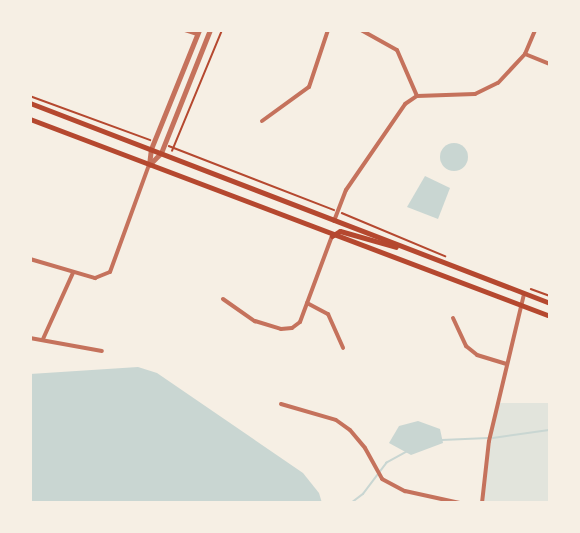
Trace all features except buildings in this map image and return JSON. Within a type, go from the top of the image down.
[{"type":"main road","points":[[30,103],[550,303]]},
{"type":"main road","points":[[30,118],[332,236],[550,316]]},
{"type":"main road","points":[[332,236],[340,231],[380,245],[403,248]]},
{"type":"street","points":[[30,259],[95,278],[110,272],[149,165],[151,149],[198,32],[185,30]]},
{"type":"street","points":[[149,165],[161,153],[165,145],[210,30]]},
{"type":"street","points":[[262,122],[309,87],[328,30]]},
{"type":"street","points":[[361,30],[396,51],[417,96]]},
{"type":"street","points":[[334,221],[346,190],[381,144],[393,118],[417,96],[475,93],[498,83],[525,54],[535,30]]},
{"type":"street","points":[[525,54],[550,64]]},
{"type":"street","points":[[223,299],[242,314],[281,329],[300,322],[332,236]]},
{"type":"street","points":[[43,339],[73,273]]},
{"type":"street","points":[[482,503],[489,441],[524,294]]},
{"type":"street","points":[[307,303],[328,314],[343,348]]},
{"type":"street","points":[[453,318],[466,346],[477,355],[506,364]]},
{"type":"street","points":[[30,338],[102,351]]},
{"type":"street","points":[[281,404],[336,420],[350,430],[365,447],[382,479],[405,491],[460,503]]},
{"type":"path","points":[[169,156],[175,148],[222,30]]},
{"type":"path","points":[[30,96],[154,141]]},
{"type":"path","points":[[165,145],[449,258]]},
{"type":"path","points":[[523,286],[550,296]]},
{"type":"shaded area","points":[[454,143],[464,147],[468,157],[464,167],[454,171],[444,167],[440,157],[444,147]]},
{"type":"shaded area","points":[[425,176],[450,188],[438,219],[407,207]]},
{"type":"shaded area","points":[[138,367],[157,373],[303,473],[319,493],[322,503],[30,503],[30,374]]},
{"type":"shaded area","points":[[497,403],[550,403],[550,503],[482,501]]},
{"type":"shaded area","points":[[418,421],[440,429],[443,443],[411,455],[389,443],[399,426]]},
{"type":"waterway","points":[[493,438],[550,430]]},
{"type":"waterway","points":[[442,440],[488,438]]},
{"type":"waterway","points":[[351,503],[363,494],[386,463],[406,452]]}]
